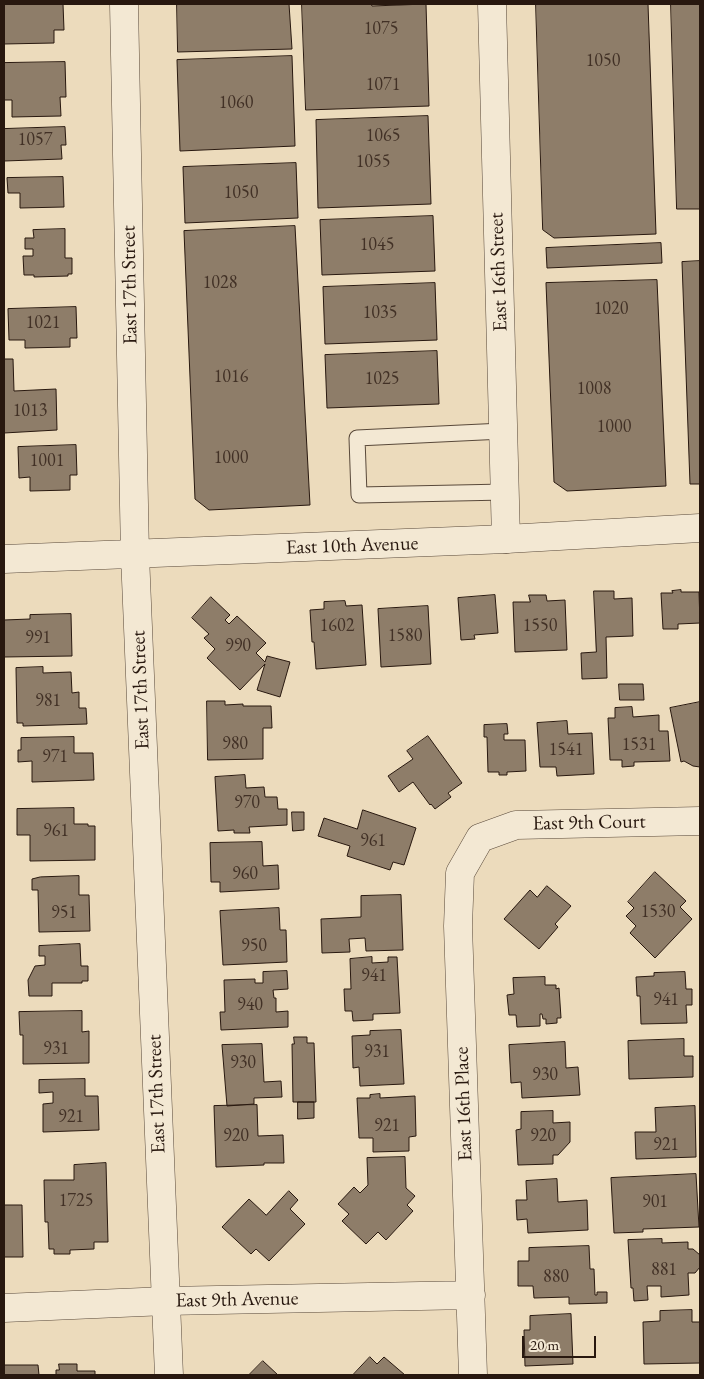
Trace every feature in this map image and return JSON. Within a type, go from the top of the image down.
[{"type":"street","name":"East 17th Street","points":[[124,4],[135,555],[169,1375]]},
{"type":"street","name":"East 16th Street","points":[[492,4],[506,540]]},
{"type":"street","name":"East 10th Avenue","points":[[4,559],[506,540],[700,528]]},
{"type":"street","name":"East 9th Court","points":[[480,838],[516,825],[700,821]]},
{"type":"street","name":"East 16th Place","points":[[473,1375],[458,926],[460,874],[480,838]]},
{"type":"street","name":"East 9th Avenue","points":[[4,1308],[166,1301],[470,1295]]},
{"type":"lane","points":[[503,431],[357,438],[359,495],[505,492]]},
{"type":"building","points":[[4,4],[63,4],[64,30],[54,30],[54,43],[4,44]]},
{"type":"building","points":[[177,4],[289,4],[292,49],[178,52]]},
{"type":"building","points":[[302,4],[371,4],[372,6],[426,4],[429,106],[306,110]]},
{"type":"building","points":[[536,4],[648,4],[656,234],[554,238],[543,230]]},
{"type":"building","points":[[671,4],[700,4],[700,209],[677,209]]},
{"type":"building","points":[[292,56],[295,146],[180,151],[177,60]]},
{"type":"building","points":[[65,62],[66,97],[60,97],[61,116],[12,117],[12,100],[4,100],[4,63]]},
{"type":"building","points":[[428,116],[431,204],[318,208],[316,120]]},
{"type":"building","points":[[65,127],[66,145],[61,145],[62,159],[4,161],[4,129]]},
{"type":"building","points":[[296,163],[298,218],[185,223],[183,167]]},
{"type":"building","points":[[63,177],[64,207],[20,208],[20,193],[8,193],[7,178]]},
{"type":"building","points":[[433,216],[435,271],[322,275],[320,220]]},
{"type":"building","points":[[295,226],[310,505],[209,510],[195,499],[184,231]]},
{"type":"building","points":[[65,229],[65,258],[72,258],[72,274],[68,274],[68,276],[34,277],[34,275],[24,275],[23,256],[33,256],[33,249],[25,249],[25,238],[34,238],[33,230]]},
{"type":"building","points":[[661,243],[662,263],[547,268],[546,248]]},
{"type":"building","points":[[700,261],[700,484],[690,484],[682,262]]},
{"type":"building","points":[[657,280],[666,486],[567,491],[554,482],[546,283]]},
{"type":"building","points":[[435,283],[437,340],[325,344],[323,287]]},
{"type":"building","points":[[76,307],[77,338],[70,338],[70,347],[25,348],[25,340],[9,340],[8,309]]},
{"type":"building","points":[[437,351],[439,404],[327,408],[325,355]]},
{"type":"building","points":[[4,359],[13,359],[14,391],[56,389],[57,430],[4,433]]},
{"type":"building","points":[[76,445],[77,475],[70,475],[70,490],[30,491],[30,477],[19,478],[18,447]]},
{"type":"building","points":[[681,590],[681,592],[699,592],[700,623],[678,624],[678,629],[663,629],[661,593],[673,593],[672,591]]},
{"type":"building","points":[[594,591],[614,591],[614,599],[632,598],[633,636],[606,637],[607,678],[582,679],[581,653],[596,652]]},
{"type":"building","points":[[495,595],[498,633],[474,635],[475,639],[461,640],[458,598]]},
{"type":"building","points":[[529,595],[546,595],[547,601],[565,600],[567,650],[515,652],[513,602],[530,602]]},
{"type":"building","points":[[211,597],[230,615],[225,620],[229,624],[237,616],[266,643],[256,653],[265,662],[267,656],[290,662],[280,697],[257,690],[265,664],[240,690],[207,658],[215,649],[204,638],[209,634],[192,618]]},
{"type":"building","points":[[345,601],[346,606],[362,605],[366,665],[316,669],[310,610],[324,609],[324,602]]},
{"type":"building","points":[[428,606],[431,664],[381,667],[378,609]]},
{"type":"building","points":[[71,614],[72,656],[4,657],[4,620],[30,619],[30,615]]},
{"type":"building","points":[[43,667],[43,673],[71,672],[72,693],[79,692],[79,708],[86,708],[87,724],[23,726],[23,723],[17,723],[16,668]]},
{"type":"building","points":[[619,684],[643,684],[644,700],[620,700]]},
{"type":"building","points":[[207,701],[225,701],[225,705],[271,706],[272,728],[263,728],[263,759],[208,760]]},
{"type":"building","points":[[700,702],[700,767],[693,766],[684,761],[681,762],[670,708]]},
{"type":"building","points":[[632,707],[633,717],[659,715],[659,731],[668,731],[670,761],[634,762],[634,766],[622,767],[622,760],[610,760],[608,718],[615,718],[615,708]]},
{"type":"building","points":[[567,721],[568,734],[592,733],[594,774],[557,776],[556,767],[540,767],[537,723]]},
{"type":"building","points":[[507,724],[508,734],[504,734],[504,740],[525,740],[526,771],[507,772],[507,775],[499,775],[499,772],[488,772],[487,737],[484,737],[484,725]]},
{"type":"building","points":[[428,736],[462,783],[448,793],[451,797],[435,809],[413,782],[399,792],[388,776],[413,759],[407,751]]},
{"type":"building","points":[[74,737],[74,753],[93,753],[94,780],[32,782],[32,761],[18,762],[21,738]]},
{"type":"building","points":[[245,775],[246,788],[264,787],[265,797],[277,797],[278,809],[287,809],[287,825],[249,827],[250,833],[234,833],[234,830],[218,831],[215,777]]},
{"type":"building","points":[[74,808],[74,824],[95,826],[95,860],[30,861],[30,835],[17,835],[17,809]]},
{"type":"building","points":[[363,810],[416,828],[404,865],[393,862],[390,870],[347,856],[350,846],[318,836],[324,818],[357,829]]},
{"type":"building","points":[[292,812],[304,812],[304,830],[293,831]]},
{"type":"building","points":[[262,842],[263,866],[278,865],[279,889],[220,892],[220,882],[211,882],[210,843]]},
{"type":"building","points":[[655,872],[686,901],[680,907],[692,919],[655,958],[630,933],[636,926],[626,916],[634,908],[628,902]]},
{"type":"building","points":[[79,876],[79,895],[89,895],[90,931],[39,932],[38,890],[32,890],[32,879]]},
{"type":"building","points":[[547,886],[571,906],[555,924],[558,927],[539,949],[504,919],[530,890],[537,897]]},
{"type":"building","points":[[401,895],[403,950],[366,951],[365,938],[349,939],[350,952],[322,953],[321,919],[361,917],[361,896]]},
{"type":"building","points":[[279,908],[280,930],[286,930],[287,962],[223,965],[220,911]]},
{"type":"building","points":[[80,944],[81,966],[88,966],[88,981],[82,981],[82,983],[52,983],[52,996],[29,996],[28,980],[35,966],[45,965],[45,956],[39,956],[39,946]]},
{"type":"building","points":[[372,957],[372,963],[388,962],[388,957],[397,957],[400,1013],[373,1014],[373,1020],[353,1021],[352,1011],[345,1011],[344,989],[351,989],[350,959]]},
{"type":"building","points":[[287,971],[288,989],[273,990],[274,998],[276,998],[276,1012],[288,1011],[288,1027],[221,1030],[220,1012],[225,1012],[224,980],[255,979],[255,983],[263,983],[263,972]]},
{"type":"building","points":[[685,972],[686,989],[692,989],[692,1005],[686,1005],[687,1023],[641,1024],[640,996],[637,996],[636,977],[654,976],[654,973]]},
{"type":"building","points":[[545,977],[545,985],[556,985],[556,989],[559,988],[561,1018],[557,1018],[557,1023],[546,1024],[546,1019],[543,1019],[542,1014],[540,1014],[540,1026],[517,1027],[516,1015],[509,1015],[507,995],[514,994],[513,978]]},
{"type":"building","points":[[82,1011],[82,1032],[89,1031],[89,1063],[23,1064],[23,1035],[20,1035],[19,1012]]},
{"type":"building","points":[[401,1030],[404,1084],[360,1086],[359,1067],[353,1068],[352,1036],[370,1035],[370,1031]]},
{"type":"building","points":[[294,1037],[307,1037],[307,1043],[314,1043],[316,1102],[293,1102],[292,1044],[294,1044]]},
{"type":"building","points":[[684,1039],[684,1056],[693,1056],[693,1077],[629,1079],[628,1041]]},
{"type":"building","points":[[565,1042],[566,1068],[578,1067],[580,1095],[522,1098],[521,1082],[511,1083],[509,1045]]},
{"type":"building","points":[[262,1044],[264,1082],[281,1081],[282,1097],[254,1098],[254,1104],[227,1106],[222,1045]]},
{"type":"building","points":[[85,1079],[85,1096],[98,1096],[99,1130],[43,1132],[43,1104],[53,1103],[53,1092],[39,1093],[39,1080]]},
{"type":"building","points":[[380,1094],[380,1098],[415,1096],[416,1136],[409,1137],[409,1151],[373,1152],[373,1138],[359,1138],[357,1098],[370,1098],[370,1095]]},
{"type":"building","points":[[298,1102],[314,1102],[314,1118],[298,1119]]},
{"type":"building","points":[[257,1105],[258,1136],[283,1135],[284,1163],[216,1167],[214,1106]]},
{"type":"building","points":[[695,1106],[696,1157],[636,1159],[635,1132],[656,1132],[655,1108]]},
{"type":"building","points":[[553,1111],[553,1123],[570,1122],[570,1142],[558,1155],[553,1155],[553,1164],[518,1165],[516,1130],[521,1129],[521,1112]]},
{"type":"building","points":[[405,1157],[406,1188],[415,1196],[407,1205],[413,1211],[386,1240],[378,1232],[366,1244],[342,1221],[349,1214],[338,1204],[354,1187],[360,1193],[368,1185],[367,1158]]},
{"type":"building","points":[[106,1163],[108,1242],[94,1242],[94,1249],[70,1250],[70,1254],[54,1254],[54,1249],[49,1249],[48,1222],[45,1222],[44,1180],[74,1180],[74,1165]]},
{"type":"building","points":[[696,1174],[699,1227],[643,1229],[643,1232],[614,1233],[611,1178]]},
{"type":"building","points":[[557,1179],[558,1202],[587,1200],[588,1230],[528,1233],[527,1219],[517,1220],[516,1200],[527,1200],[526,1181]]},
{"type":"building","points":[[289,1191],[298,1200],[290,1209],[305,1224],[269,1261],[256,1249],[251,1254],[222,1227],[249,1199],[266,1215]]},
{"type":"building","points":[[4,1205],[22,1205],[23,1257],[4,1257]]},
{"type":"building","points":[[662,1239],[662,1243],[688,1242],[688,1249],[693,1249],[700,1255],[700,1267],[695,1273],[688,1273],[689,1295],[661,1297],[661,1286],[647,1286],[648,1300],[634,1301],[633,1288],[631,1288],[628,1240]]},
{"type":"building","points":[[589,1246],[590,1269],[594,1269],[595,1295],[597,1295],[597,1292],[607,1292],[607,1303],[569,1304],[569,1297],[534,1298],[533,1286],[518,1286],[518,1261],[529,1261],[529,1248]]},
{"type":"building","points":[[692,1310],[692,1322],[700,1322],[700,1363],[644,1364],[643,1322],[660,1321],[660,1311]]},
{"type":"building","points":[[571,1314],[573,1364],[525,1366],[524,1330],[530,1330],[530,1316]]},
{"type":"building","points":[[370,1357],[377,1364],[384,1357],[405,1375],[353,1375]]},
{"type":"building","points":[[263,1361],[278,1375],[249,1375]]},
{"type":"building","points":[[59,1364],[77,1364],[77,1371],[95,1371],[95,1375],[56,1375],[56,1370],[59,1370]]},
{"type":"building","points":[[4,1365],[38,1365],[39,1375],[4,1375]]}]
